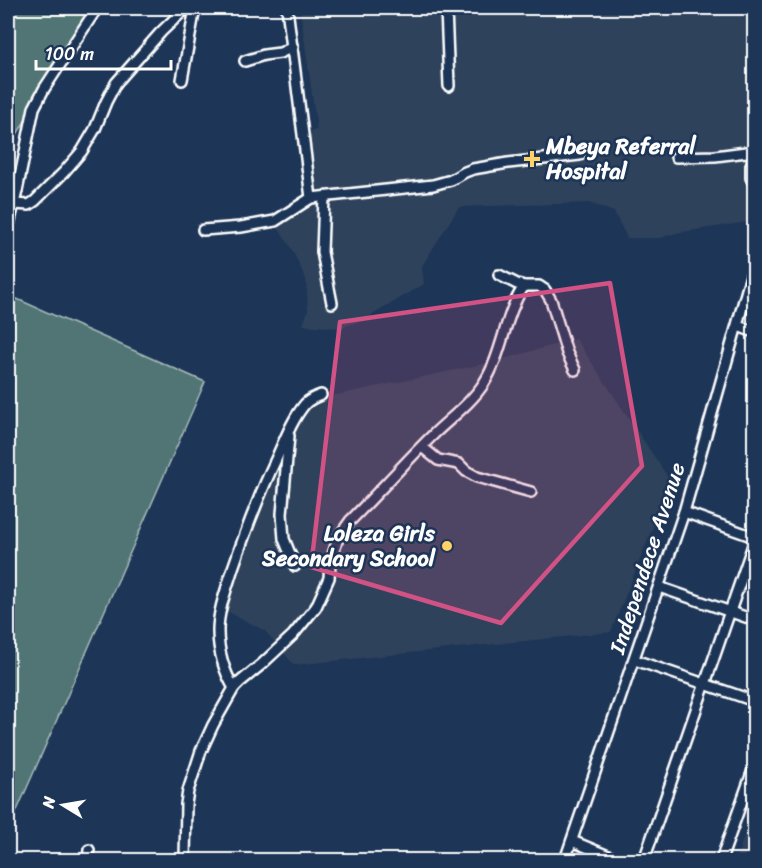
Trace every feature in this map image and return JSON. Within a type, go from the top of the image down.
[{"type":"street","points":[[8,229],[34,108],[97,8]]},
{"type":"street","points":[[14,204],[29,205],[64,172],[82,151],[116,83],[161,32],[186,8]]},
{"type":"street","points":[[182,80],[195,8]]},
{"type":"street","points":[[287,8],[311,198]]},
{"type":"street","points":[[446,8],[449,86]]},
{"type":"street","points":[[245,61],[280,53],[293,47]]},
{"type":"street","points":[[676,157],[715,156],[754,151]]},
{"type":"street","points":[[204,230],[275,221],[311,198],[433,185],[451,180],[473,169],[580,154]]},
{"type":"street","points":[[754,158],[751,165],[751,178],[754,183]]},
{"type":"street","points":[[324,197],[322,252],[332,303]]},
{"type":"street","name":"Independece Avenue","points":[[565,861],[684,512],[754,265]]},
{"type":"street","points":[[499,275],[524,286],[539,286],[545,291],[575,370]]},
{"type":"street","points":[[185,861],[186,804],[190,782],[206,739],[220,711],[234,688],[293,635],[316,608],[329,578],[330,564],[338,538],[350,521],[483,386],[494,368],[511,310],[524,286]]},
{"type":"street","points":[[738,326],[754,332]]},
{"type":"street","points":[[234,688],[221,654],[218,631],[225,592],[260,495],[297,415],[306,403],[321,395]]},
{"type":"street","points":[[290,430],[282,514],[284,539],[295,566]]},
{"type":"street","points":[[422,447],[438,460],[459,464],[477,477],[531,492]]},
{"type":"street","points":[[684,512],[754,537]]},
{"type":"street","points":[[644,861],[754,542]]},
{"type":"street","points":[[659,587],[754,620]]},
{"type":"street","points":[[634,660],[754,701]]},
{"type":"street","points":[[721,861],[751,787],[754,767]]},
{"type":"street","points":[[572,841],[618,861]]},
{"type":"street","points":[[88,861],[89,850]]},
{"type":"highlighted area","points":[[610,283],[642,466],[501,623],[311,567],[340,322]]},
{"type":"shaded area","name":"Mbeya Referral Hospital","points":[[300,8],[754,8],[754,221],[676,233],[661,238],[627,238],[614,212],[589,203],[459,207],[422,266],[424,284],[364,320],[339,328],[303,325],[308,310],[306,279],[290,246],[277,226],[315,205],[309,149],[311,131],[317,130]]},
{"type":"shaded area","name":"Loleza Girls Secondary School","points":[[576,339],[671,482],[611,632],[294,665],[265,631],[225,610],[299,403],[493,362]]},
{"type":"shaded area","points":[[754,806],[754,860],[736,860]]},
{"type":"green space","points":[[8,8],[94,8],[8,149]]},
{"type":"green space","points":[[8,295],[205,382],[8,831]]},
{"type":"place","name":"Mbeya Referral Hospital","points":[[532,159]]},
{"type":"place","name":"Loleza Girls Secondary School","points":[[447,546]]}]
